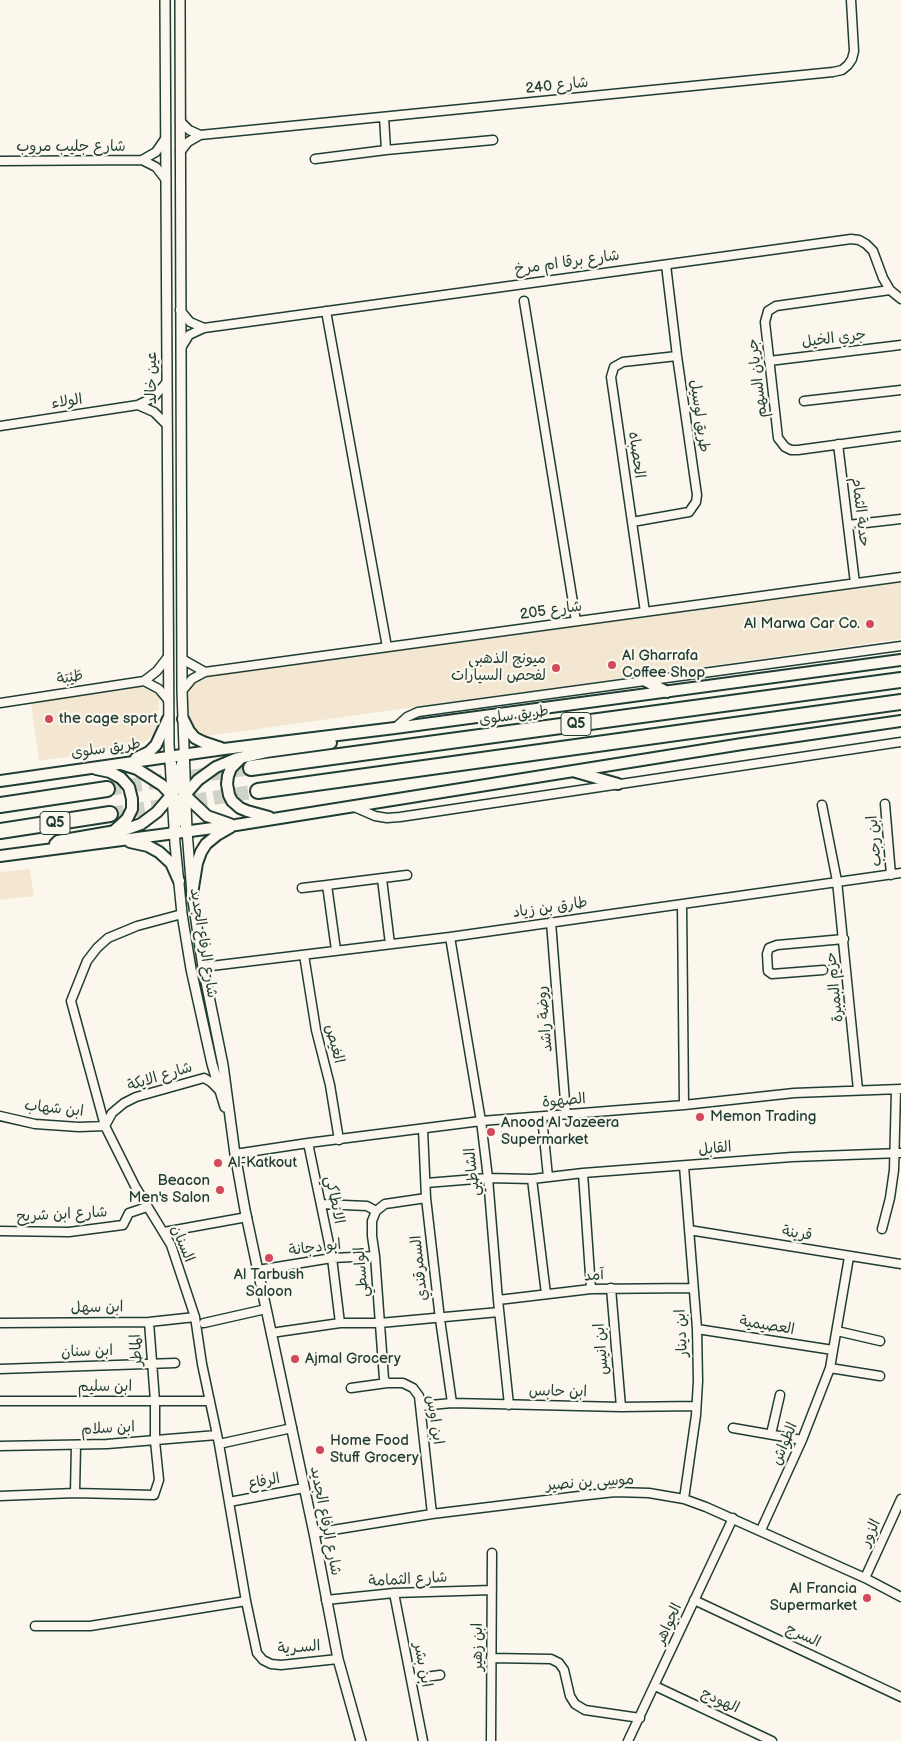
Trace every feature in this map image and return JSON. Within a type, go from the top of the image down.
[{"type":"highway","name":"طريق سلوى","points":[[247,763],[901,680]]},
{"type":"highway","name":"Q5","points":[[258,791],[901,702]]},
{"type":"highway","name":"Q5","points":[[0,805],[107,789]]},
{"type":"highway","name":"Q5","points":[[0,831],[110,814]]},
{"type":"main road","name":"طريق سلوى","points":[[0,781],[183,754],[395,728],[901,660]]},
{"type":"main road","points":[[646,681],[667,692]]},
{"type":"main road","points":[[118,763],[149,752],[162,735],[168,719]]},
{"type":"main road","points":[[183,719],[195,738],[224,749]]},
{"type":"main road","points":[[0,856],[236,824],[742,744],[901,721]]},
{"type":"main road","points":[[276,818],[247,811],[232,801],[227,784],[232,768],[247,763],[266,752],[360,738],[395,728]]},
{"type":"main road","points":[[48,849],[58,842],[111,833],[141,824],[157,812],[172,796],[178,785],[183,754]]},
{"type":"main road","points":[[169,756],[182,799],[187,831]]},
{"type":"main road","points":[[118,763],[137,769],[157,780],[172,796],[182,799],[207,816],[236,824]]},
{"type":"main road","points":[[174,833],[182,799],[204,775],[216,767],[247,763]]},
{"type":"main road","points":[[86,768],[110,772],[121,778],[129,787],[132,809],[120,827],[111,833]]},
{"type":"main road","points":[[572,771],[618,784]]},
{"type":"main road","points":[[192,894],[197,863],[206,844],[236,824]]},
{"type":"main road","points":[[119,841],[148,846],[159,852],[171,863],[179,881]]},
{"type":"street","name":"عين خالد","points":[[165,0],[169,756]]},
{"type":"street","name":"عين خالد","points":[[180,0],[183,754]]},
{"type":"street","name":"شارع 240","points":[[200,135],[833,72],[842,70],[848,65],[854,51],[851,0]]},
{"type":"street","points":[[384,117],[386,150]]},
{"type":"street","points":[[180,121],[189,130],[200,135]]},
{"type":"street","points":[[180,152],[188,142],[200,135]]},
{"type":"street","name":"شارع جليب مروب","points":[[142,160],[156,152],[165,138]]},
{"type":"street","points":[[315,159],[493,140]]},
{"type":"street","name":"شارع جليب مروب","points":[[0,161],[142,160],[156,167],[166,180]]},
{"type":"street","name":"شارع برقا ام مرخ","points":[[181,348],[189,335],[204,328],[851,239],[859,240],[873,251],[883,278],[890,290],[901,299]]},
{"type":"street","name":"طريق لوسيل","points":[[632,522],[689,512],[696,502],[697,495],[666,264]]},
{"type":"street","name":"جريان السهم","points":[[890,290],[772,307],[768,311],[765,322],[778,438],[781,443],[791,450],[901,436]]},
{"type":"street","points":[[524,301],[576,621]]},
{"type":"street","points":[[180,310],[190,322],[204,328]]},
{"type":"street","points":[[326,311],[387,647]]},
{"type":"street","name":"جري الخيل","points":[[770,361],[901,345]]},
{"type":"street","name":"الحصباه","points":[[645,612],[611,376],[614,367],[623,362],[677,356]]},
{"type":"street","name":"الولاء","points":[[0,426],[138,406],[154,397],[166,384]]},
{"type":"street","points":[[804,401],[901,390]]},
{"type":"street","points":[[138,406],[154,412],[166,424]]},
{"type":"street","name":"حدبة الثمام","points":[[838,444],[855,583]]},
{"type":"street","points":[[848,525],[901,519]]},
{"type":"street","name":"شارع 205","points":[[182,691],[192,679],[205,672],[901,577]]},
{"type":"street","name":"طريق سلوى","points":[[395,728],[410,715],[418,712],[901,646]]},
{"type":"street","points":[[167,658],[157,671],[144,680],[159,689],[169,702]]},
{"type":"street","points":[[182,659],[205,672]]},
{"type":"street","name":"طَيْبَة","points":[[0,703],[144,680]]},
{"type":"street","points":[[352,806],[375,816],[386,818],[400,817],[901,742]]},
{"type":"street","points":[[182,799],[183,754]]},
{"type":"street","name":"شارع الرفاع الجديد","points":[[169,756],[182,914],[191,969],[212,1064],[232,1130]]},
{"type":"street","name":"ابن رجب","points":[[885,804],[891,875]]},
{"type":"street","name":"حزم البمبرة","points":[[822,805],[837,882],[858,1090]]},
{"type":"street","name":"شارع الرفاع الجديد","points":[[187,831],[192,894],[223,1066],[247,1217],[314,1533],[338,1659],[360,1740]]},
{"type":"street","name":"طارق بن زياد","points":[[204,967],[450,936],[901,873]]},
{"type":"street","points":[[302,888],[407,875]]},
{"type":"street","points":[[382,879],[390,944]]},
{"type":"street","points":[[327,884],[336,950]]},
{"type":"street","points":[[682,904],[684,1105]]},
{"type":"street","name":"السنان","points":[[182,914],[137,926],[108,938],[87,961],[71,1000],[105,1126],[120,1158],[171,1246],[195,1317],[210,1401],[220,1444],[246,1601],[257,1653],[263,1660]]},
{"type":"street","name":"روضة راشد","points":[[551,922],[566,1114]]},
{"type":"street","name":"الشاطبي","points":[[450,936],[481,1121],[509,1405]]},
{"type":"street","points":[[823,970],[772,974],[768,971],[767,954],[769,948],[777,945],[844,939]]},
{"type":"street","name":"الغيص","points":[[304,955],[316,1030],[330,1085],[339,1140]]},
{"type":"street","name":"شارع الايكة","points":[[105,1126],[112,1113],[124,1103],[136,1097],[204,1078],[212,1064]]},
{"type":"street","name":"شارع الايكة","points":[[204,1078],[220,1091]]},
{"type":"street","name":"الصهوة","points":[[236,1154],[481,1121],[684,1105],[794,1093],[899,1090],[898,1154],[882,1228]]},
{"type":"street","name":"ابن شهاب","points":[[0,1116],[35,1124],[105,1126]]},
{"type":"street","points":[[542,1117],[548,1177]]},
{"type":"street","name":"السمرقندي","points":[[423,1129],[426,1198],[452,1403]]},
{"type":"street","name":"الانطاكي","points":[[308,1143],[332,1258],[340,1323]]},
{"type":"street","name":"القابل","points":[[426,1183],[488,1178],[532,1179],[792,1156],[898,1154]]},
{"type":"street","name":"ابن دينار","points":[[684,1166],[697,1329],[698,1381],[684,1499]]},
{"type":"street","points":[[583,1173],[591,1289]]},
{"type":"street","points":[[532,1179],[546,1294]]},
{"type":"street","points":[[321,1204],[367,1206],[376,1211],[390,1202],[426,1198]]},
{"type":"street","name":"شارع ابن شريح","points":[[0,1231],[69,1232],[123,1225],[129,1213],[147,1207]]},
{"type":"street","name":"الواسطي","points":[[376,1211],[372,1221],[372,1228],[384,1378],[387,1383]]},
{"type":"street","points":[[164,1232],[247,1217]]},
{"type":"street","name":"قرينة","points":[[689,1230],[901,1264]]},
{"type":"street","name":"ابو دجانة","points":[[258,1270],[332,1258],[375,1256]]},
{"type":"street","name":"الطواش","points":[[762,1530],[802,1440],[830,1368],[849,1257]]},
{"type":"street","name":"ابن انيس","points":[[611,1288],[621,1407]]},
{"type":"street","name":"آمد","points":[[498,1300],[591,1289],[693,1288]]},
{"type":"street","points":[[204,1323],[266,1309]]},
{"type":"street","points":[[271,1332],[340,1323],[380,1323],[440,1319],[499,1312]]},
{"type":"street","name":"ابن سهل","points":[[0,1323],[149,1322],[195,1317]]},
{"type":"street","name":"الماطر","points":[[75,1493],[154,1495],[159,1480],[155,1441],[155,1401],[149,1322]]},
{"type":"street","name":"العصيمية","points":[[697,1329],[833,1350]]},
{"type":"street","points":[[837,1331],[880,1341]]},
{"type":"street","name":"ابن سنان","points":[[0,1369],[175,1363]]},
{"type":"street","points":[[830,1368],[880,1376]]},
{"type":"street","points":[[351,1388],[387,1383]]},
{"type":"street","name":"ابن اوس","points":[[387,1383],[403,1383],[413,1388],[419,1396],[432,1514]]},
{"type":"street","points":[[771,1434],[780,1395]]},
{"type":"street","name":"ابن سليم","points":[[0,1401],[210,1401]]},
{"type":"street","name":"ابن حابس","points":[[420,1406],[452,1403],[621,1407],[696,1406]]},
{"type":"street","points":[[220,1444],[292,1428]]},
{"type":"street","points":[[733,1428],[802,1440]]},
{"type":"street","name":"ابن سلام","points":[[0,1446],[155,1441],[218,1435]]},
{"type":"street","points":[[0,1496],[75,1493],[76,1444]]},
{"type":"street","name":"الرفاع","points":[[229,1502],[304,1488]]},
{"type":"street","name":"موسى بن نصير","points":[[314,1533],[432,1514],[615,1492],[649,1494],[684,1499],[734,1518],[882,1586],[901,1597]]},
{"type":"street","name":"الزور","points":[[865,1578],[901,1499]]},
{"type":"street","name":"الجواهر","points":[[628,1741],[734,1518]]},
{"type":"street","name":"ابن زهير","points":[[491,1741],[492,1553]]},
{"type":"street","name":"موسى بن نصير","points":[[882,1586],[901,1593]]},
{"type":"street","name":"شارع الثمامة","points":[[326,1600],[394,1593],[492,1590]]},
{"type":"street","name":"ابن بشر","points":[[394,1593],[423,1741]]},
{"type":"street","name":"السرج","points":[[694,1600],[901,1697]]},
{"type":"street","points":[[35,1626],[90,1626],[246,1601]]},
{"type":"street","points":[[491,1658],[552,1659],[559,1663],[564,1670],[570,1696],[575,1704],[585,1710],[640,1718]]},
{"type":"street","name":"السـرية","points":[[263,1660],[281,1665],[338,1659]]},
{"type":"street","points":[[411,1679],[440,1675]]},
{"type":"street","name":"الهودج","points":[[655,1686],[772,1741]]},
{"type":"shaded area","points":[[901,581],[901,639],[200,737],[187,719],[187,692],[194,683],[204,676]]},
{"type":"shaded area","points":[[144,686],[160,696],[156,733],[139,746],[39,761],[31,703]]},
{"type":"shaded area","points":[[30,869],[34,896],[0,900],[0,872]]},
{"type":"tunnel","points":[[107,789],[251,768]]},
{"type":"tunnel","points":[[110,814],[258,791]]},
{"type":"place","name":"Al Marwa Car Co.","points":[[870,624]]},
{"type":"place","name":"Al Gharrafa Coffee Shop","points":[[612,665]]},
{"type":"place","name":"ميونج الذهبي لفحص السيارات","points":[[556,668]]},
{"type":"place","name":"the cage sport","points":[[49,719]]},
{"type":"place","name":"Memon Trading","points":[[700,1117]]},
{"type":"place","name":"Anood Al Jazeera Supermarket","points":[[491,1132]]},
{"type":"place","name":"Al-Katkout","points":[[218,1163]]},
{"type":"place","name":"Beacon Men's Salon","points":[[220,1190]]},
{"type":"place","name":"Al Tarbush Saloon","points":[[269,1258]]},
{"type":"place","name":"Ajmal Grocery","points":[[295,1359]]},
{"type":"place","name":"Home Food Stuff Grocery","points":[[320,1450]]},
{"type":"place","name":"Al Francia Supermarket","points":[[867,1598]]}]
